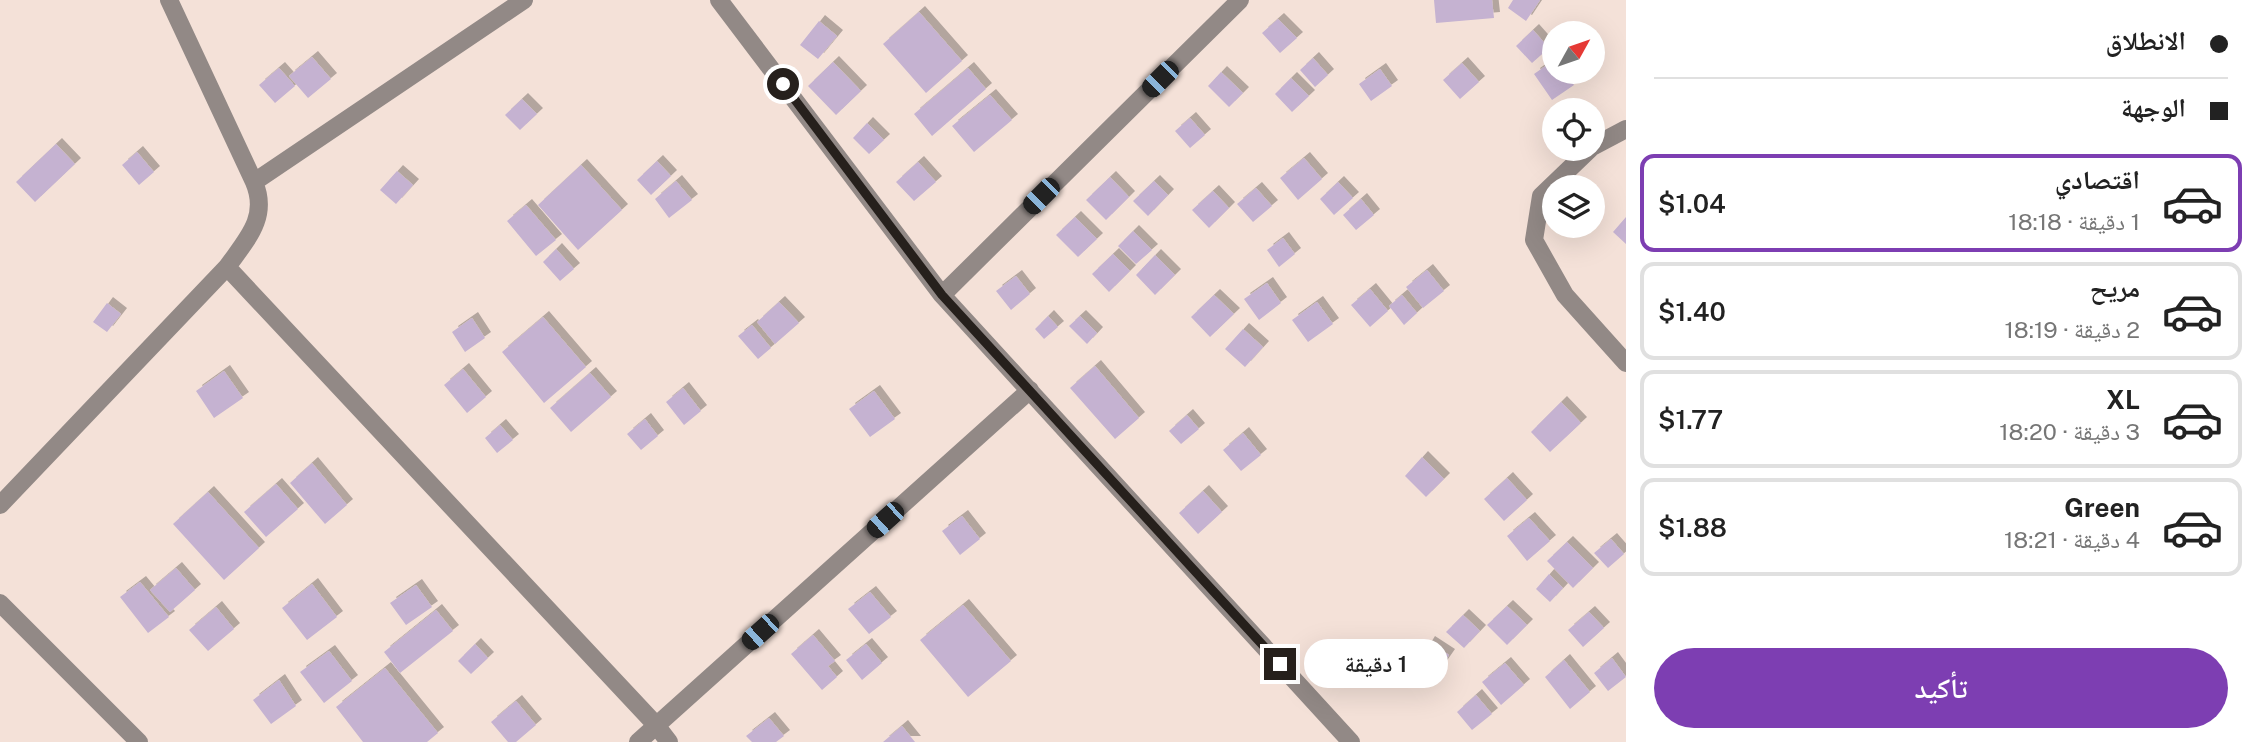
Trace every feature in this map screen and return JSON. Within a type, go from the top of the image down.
[{"type":"street","points":[[0,505],[228,267],[258,223],[260,197],[169,0]]},
{"type":"street","points":[[254,182],[524,0]]},
{"type":"street","points":[[719,0],[942,295],[1351,742]]},
{"type":"street","points":[[942,295],[1240,0]]},
{"type":"street","points":[[1605,140],[1626,129]]},
{"type":"street","points":[[1577,161],[1541,196],[1534,240],[1565,295],[1626,363]]},
{"type":"street","points":[[228,267],[669,742]]},
{"type":"street","points":[[638,742],[1030,390]]},
{"type":"street","points":[[0,603],[139,742]]},
{"type":"building","points":[[1434,0],[1492,0],[1494,18],[1436,23]]},
{"type":"building","points":[[1513,0],[1540,0],[1526,21],[1508,8]]},
{"type":"building","points":[[919,12],[962,61],[926,93],[883,44]]},
{"type":"building","points":[[1278,19],[1297,38],[1280,53],[1262,33]]},
{"type":"building","points":[[819,21],[837,36],[818,59],[800,45]]},
{"type":"building","points":[[1533,30],[1542,40],[1542,54],[1532,63],[1516,46]]},
{"type":"building","points":[[312,57],[331,79],[308,98],[289,76]]},
{"type":"building","points":[[1313,58],[1328,75],[1315,87],[1300,70]]},
{"type":"building","points":[[833,62],[861,91],[836,115],[808,86]]},
{"type":"building","points":[[1462,63],[1479,82],[1460,99],[1443,80]]},
{"type":"building","points":[[279,68],[295,86],[275,103],[259,85]]},
{"type":"building","points":[[968,68],[986,89],[932,136],[914,114]]},
{"type":"building","points":[[1542,68],[1542,84],[1574,85],[1551,98],[1534,74]]},
{"type":"building","points":[[1380,69],[1392,86],[1371,101],[1359,84]]},
{"type":"building","points":[[1221,72],[1243,93],[1229,107],[1208,86]]},
{"type":"building","points":[[1291,78],[1309,96],[1292,112],[1275,94]]},
{"type":"building","points":[[990,95],[1012,120],[974,152],[952,126]]},
{"type":"building","points":[[522,99],[537,114],[520,130],[505,115]]},
{"type":"building","points":[[1190,118],[1205,135],[1190,148],[1175,131]]},
{"type":"building","points":[[867,123],[884,140],[869,154],[853,138]]},
{"type":"building","points":[[56,144],[75,164],[35,202],[16,182]]},
{"type":"building","points":[[137,152],[154,172],[139,185],[122,165]]},
{"type":"building","points":[[1304,158],[1322,179],[1298,200],[1280,178]]},
{"type":"building","points":[[657,161],[671,176],[651,195],[637,180]]},
{"type":"building","points":[[918,162],[936,182],[914,201],[896,182]]},
{"type":"building","points":[[581,165],[622,210],[578,250],[538,205]]},
{"type":"building","points":[[397,171],[413,185],[396,204],[380,190]]},
{"type":"building","points":[[1110,177],[1129,197],[1106,220],[1086,200]]},
{"type":"building","points":[[676,181],[692,200],[669,218],[655,199]]},
{"type":"building","points":[[1154,181],[1168,195],[1148,216],[1133,201]]},
{"type":"building","points":[[1338,182],[1353,198],[1334,215],[1320,199]]},
{"type":"building","points":[[1256,188],[1272,206],[1253,222],[1237,204]]},
{"type":"building","points":[[1213,191],[1229,208],[1209,228],[1192,210]]},
{"type":"building","points":[[1361,199],[1374,215],[1356,230],[1343,215]]},
{"type":"building","points":[[526,205],[556,240],[536,256],[507,221]]},
{"type":"building","points":[[1075,217],[1097,239],[1078,257],[1056,235]]},
{"type":"building","points":[[1626,217],[1626,244],[1613,232]]},
{"type":"building","points":[[1133,231],[1152,250],[1136,264],[1118,246]]},
{"type":"building","points":[[1283,238],[1295,254],[1279,267],[1267,250]]},
{"type":"building","points":[[556,249],[574,269],[560,281],[543,262]]},
{"type":"building","points":[[1113,254],[1130,271],[1109,292],[1092,274]]},
{"type":"building","points":[[1155,255],[1175,275],[1155,295],[1136,275]]},
{"type":"building","points":[[1427,270],[1444,291],[1423,308],[1406,287]]},
{"type":"building","points":[[1016,276],[1030,294],[1011,310],[996,291]]},
{"type":"building","points":[[1267,283],[1281,303],[1259,320],[1244,299]]},
{"type":"building","points":[[1370,289],[1388,311],[1370,327],[1351,305]]},
{"type":"building","points":[[1214,295],[1234,314],[1210,337],[1191,317]]},
{"type":"building","points":[[1402,295],[1417,313],[1404,325],[1389,306]]},
{"type":"building","points":[[779,302],[799,323],[775,344],[757,322]]},
{"type":"building","points":[[1317,302],[1333,324],[1308,342],[1292,320]]},
{"type":"building","points":[[107,303],[121,314],[107,332],[93,322]]},
{"type":"building","points":[[1048,316],[1058,327],[1044,339],[1035,329]]},
{"type":"building","points":[[1080,316],[1097,333],[1087,344],[1069,326]]},
{"type":"building","points":[[543,317],[586,367],[544,403],[502,352]]},
{"type":"building","points":[[472,318],[485,338],[465,352],[452,332]]},
{"type":"building","points":[[752,325],[771,348],[758,359],[738,336]]},
{"type":"building","points":[[1243,329],[1263,347],[1245,367],[1225,349]]},
{"type":"building","points":[[1095,366],[1139,418],[1115,439],[1070,388]]},
{"type":"building","points":[[463,369],[486,397],[467,413],[444,385]]},
{"type":"building","points":[[224,371],[243,398],[214,418],[196,391]]},
{"type":"building","points":[[590,373],[611,397],[571,432],[550,408]]},
{"type":"building","points":[[683,388],[701,411],[684,425],[666,402]]},
{"type":"building","points":[[874,391],[895,419],[870,437],[849,409]]},
{"type":"building","points":[[1561,402],[1581,423],[1550,452],[1531,432]]},
{"type":"building","points":[[1187,415],[1199,429],[1181,444],[1169,431]]},
{"type":"building","points":[[645,419],[658,436],[641,450],[627,434]]},
{"type":"building","points":[[500,425],[513,440],[497,453],[485,438]]},
{"type":"building","points":[[1243,433],[1261,455],[1241,471],[1223,450]]},
{"type":"building","points":[[1422,457],[1444,479],[1426,497],[1405,476]]},
{"type":"building","points":[[312,463],[347,505],[325,524],[290,483]]},
{"type":"building","points":[[1507,478],[1527,500],[1504,521],[1484,499]]},
{"type":"building","points":[[276,484],[298,509],[266,537],[244,512]]},
{"type":"building","points":[[1203,491],[1222,512],[1198,534],[1179,513]]},
{"type":"building","points":[[208,492],[259,548],[224,580],[173,524]]},
{"type":"building","points":[[962,516],[980,539],[960,555],[942,531]]},
{"type":"building","points":[[1529,518],[1550,541],[1527,561],[1507,536]]},
{"type":"building","points":[[1611,539],[1624,554],[1608,568],[1594,553]]},
{"type":"building","points":[[1567,542],[1593,568],[1573,588],[1547,561]]},
{"type":"building","points":[[176,568],[195,590],[170,612],[150,590]]},
{"type":"building","points":[[1549,574],[1563,588],[1550,602],[1536,589]]},
{"type":"building","points":[[140,582],[169,617],[148,633],[120,597]]},
{"type":"building","points":[[312,584],[337,617],[307,640],[282,608]]},
{"type":"building","points":[[416,585],[432,607],[406,625],[390,603]]},
{"type":"building","points":[[870,592],[891,617],[869,634],[848,609]]},
{"type":"building","points":[[963,605],[1011,661],[968,697],[920,640]]},
{"type":"building","points":[[1507,606],[1527,625],[1507,645],[1487,625]]},
{"type":"building","points":[[216,607],[234,629],[208,651],[189,630]]},
{"type":"building","points":[[436,610],[453,631],[400,673],[384,652]]},
{"type":"building","points":[[1589,612],[1604,628],[1583,647],[1568,630]]},
{"type":"building","points":[[1463,615],[1480,631],[1464,648],[1446,632]]},
{"type":"building","points":[[813,635],[835,661],[828,666],[837,677],[822,690],[791,654]]},
{"type":"building","points":[[1429,642],[1449,655],[1435,675],[1416,663]]},
{"type":"building","points":[[475,644],[488,658],[471,674],[458,661]]},
{"type":"building","points":[[866,644],[882,663],[862,680],[846,660]]},
{"type":"building","points":[[329,651],[352,681],[324,703],[300,672]]},
{"type":"building","points":[[1612,658],[1626,677],[1608,691],[1594,673]]},
{"type":"building","points":[[1564,660],[1590,692],[1570,709],[1545,677]]},
{"type":"building","points":[[1505,663],[1524,685],[1501,705],[1482,682]]},
{"type":"building","points":[[385,668],[438,733],[427,742],[363,742],[336,707]]},
{"type":"building","points":[[279,680],[296,706],[271,724],[253,700]]},
{"type":"building","points":[[1476,695],[1492,714],[1472,730],[1457,712]]},
{"type":"building","points":[[516,701],[536,725],[516,742],[508,742],[491,722]]},
{"type":"building","points":[[769,718],[784,736],[776,742],[752,742],[746,736]]},
{"type":"building","points":[[902,726],[915,742],[883,742]]},
{"type":"route","points":[[783,84],[942,295],[1280,664]]}]
